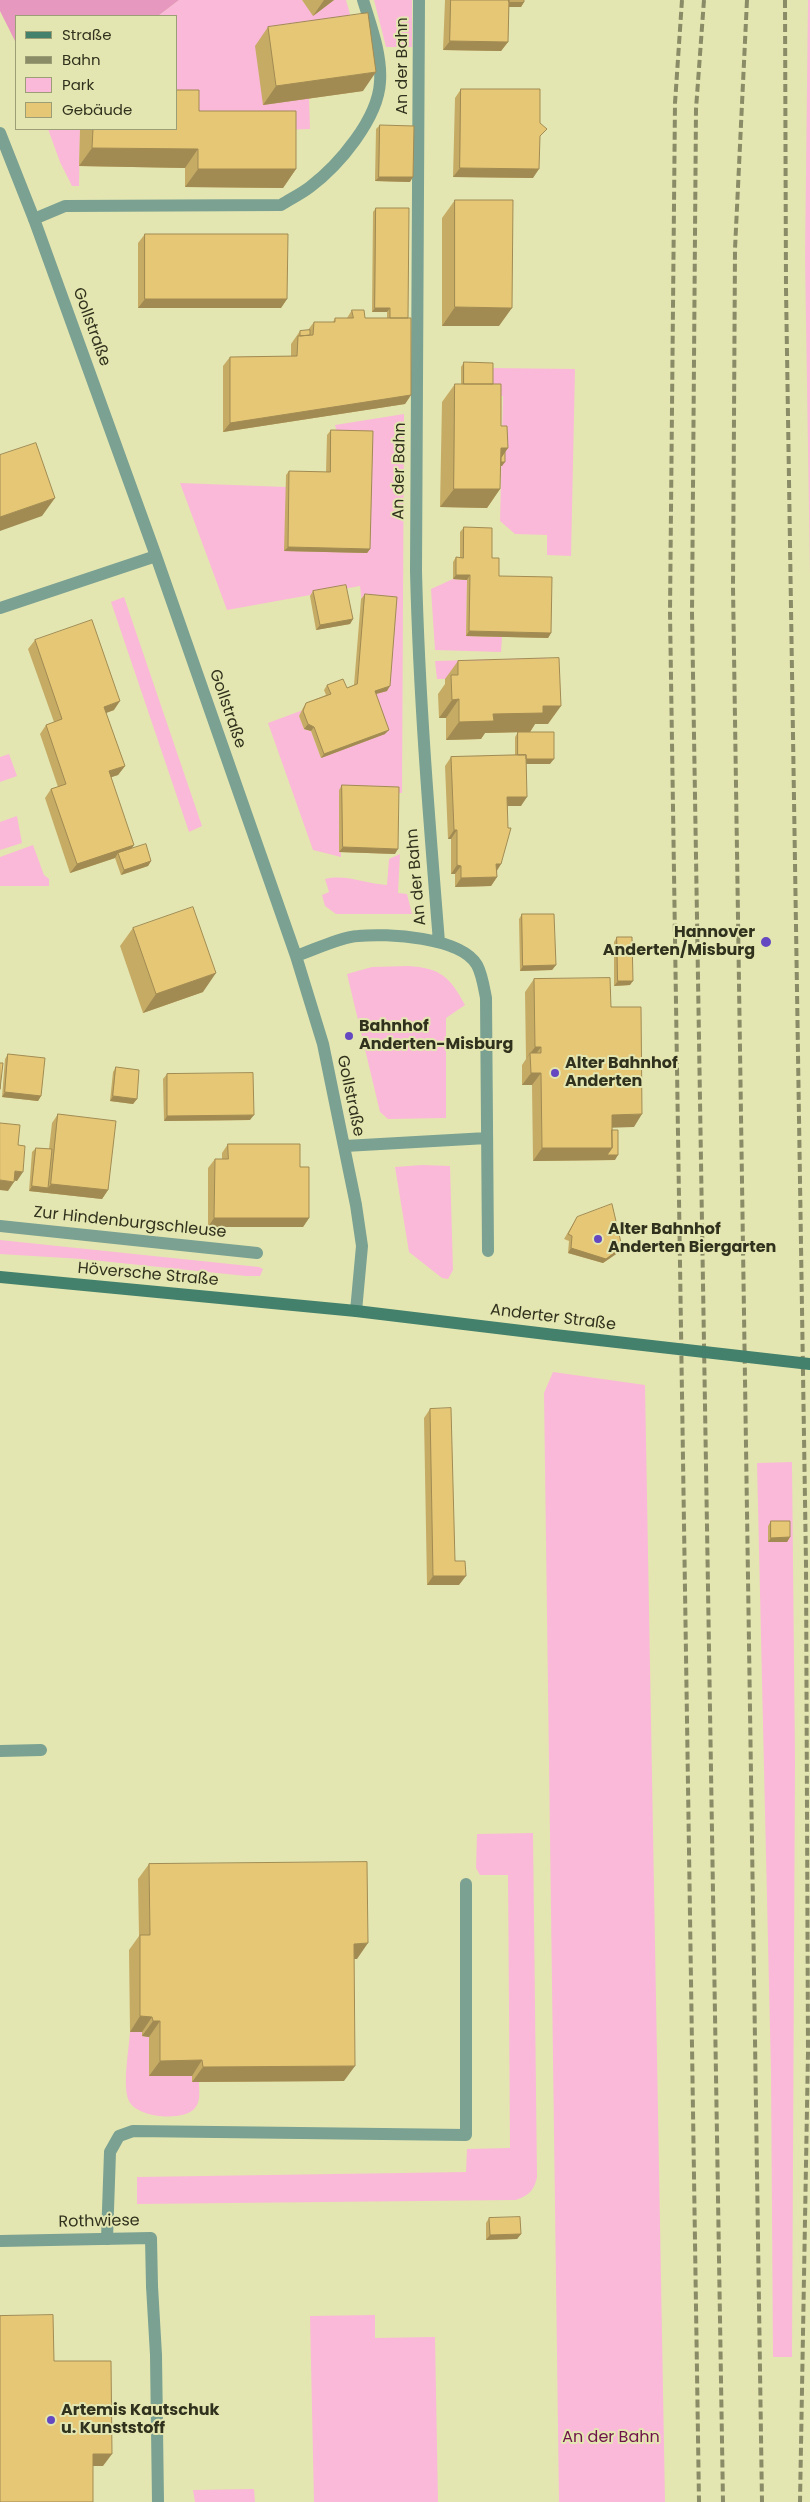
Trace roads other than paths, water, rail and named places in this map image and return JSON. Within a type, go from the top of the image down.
[{"type":"main road","name":"Höversche Straße","points":[[0,1277],[293,1305]]},
{"type":"main road","name":"Anderter Straße","points":[[293,1305],[810,1364]]},
{"type":"street","points":[[34,218],[65,206],[281,205],[310,187],[344,153],[373,112],[380,82],[376,44],[364,0]]},
{"type":"street","name":"An der Bahn","points":[[419,0],[416,571],[418,656],[426,797],[439,942]]},
{"type":"street","name":"Gollstraße","points":[[0,133],[34,218],[156,556],[296,956],[323,1044],[345,1146],[362,1246],[356,1311]]},
{"type":"street","points":[[0,608],[156,556]]},
{"type":"street","name":"An der Bahn","points":[[296,956],[357,936],[414,938],[439,942],[462,952],[477,965],[486,998],[488,1252]]},
{"type":"street","points":[[345,1146],[488,1138]]},
{"type":"street","name":"Zur Hindenburgschleuse","points":[[0,1226],[258,1254]]},
{"type":"street","points":[[0,1751],[41,1750]]},
{"type":"street","points":[[107,2239],[110,2152],[119,2136],[133,2131],[466,2135],[466,1884]]},
{"type":"street","name":"Rothwiese","points":[[0,2241],[151,2238],[156,2355],[158,2502]]},
{"type":"railway","points":[[682,0],[675,103],[670,612],[699,2502]]},
{"type":"railway","points":[[704,0],[696,109],[692,613],[723,2502]]},
{"type":"railway","points":[[747,0],[735,249],[733,587],[762,2502]]},
{"type":"railway","points":[[785,0],[786,289],[806,1564],[808,2052],[800,2502]]},
{"type":"place","name":"Hannover Anderten/Misburg","points":[[766,942]]},
{"type":"place","name":"Bahnhof Anderten-Misburg","points":[[349,1036]]},
{"type":"place","name":"Alter Bahnhof Anderten","points":[[555,1073]]},
{"type":"place","name":"Alter Bahnhof Anderten Biergarten","points":[[598,1239]]},
{"type":"place","name":"Artemis Kautschuk u. Kunststoff","points":[[51,2420]]}]
